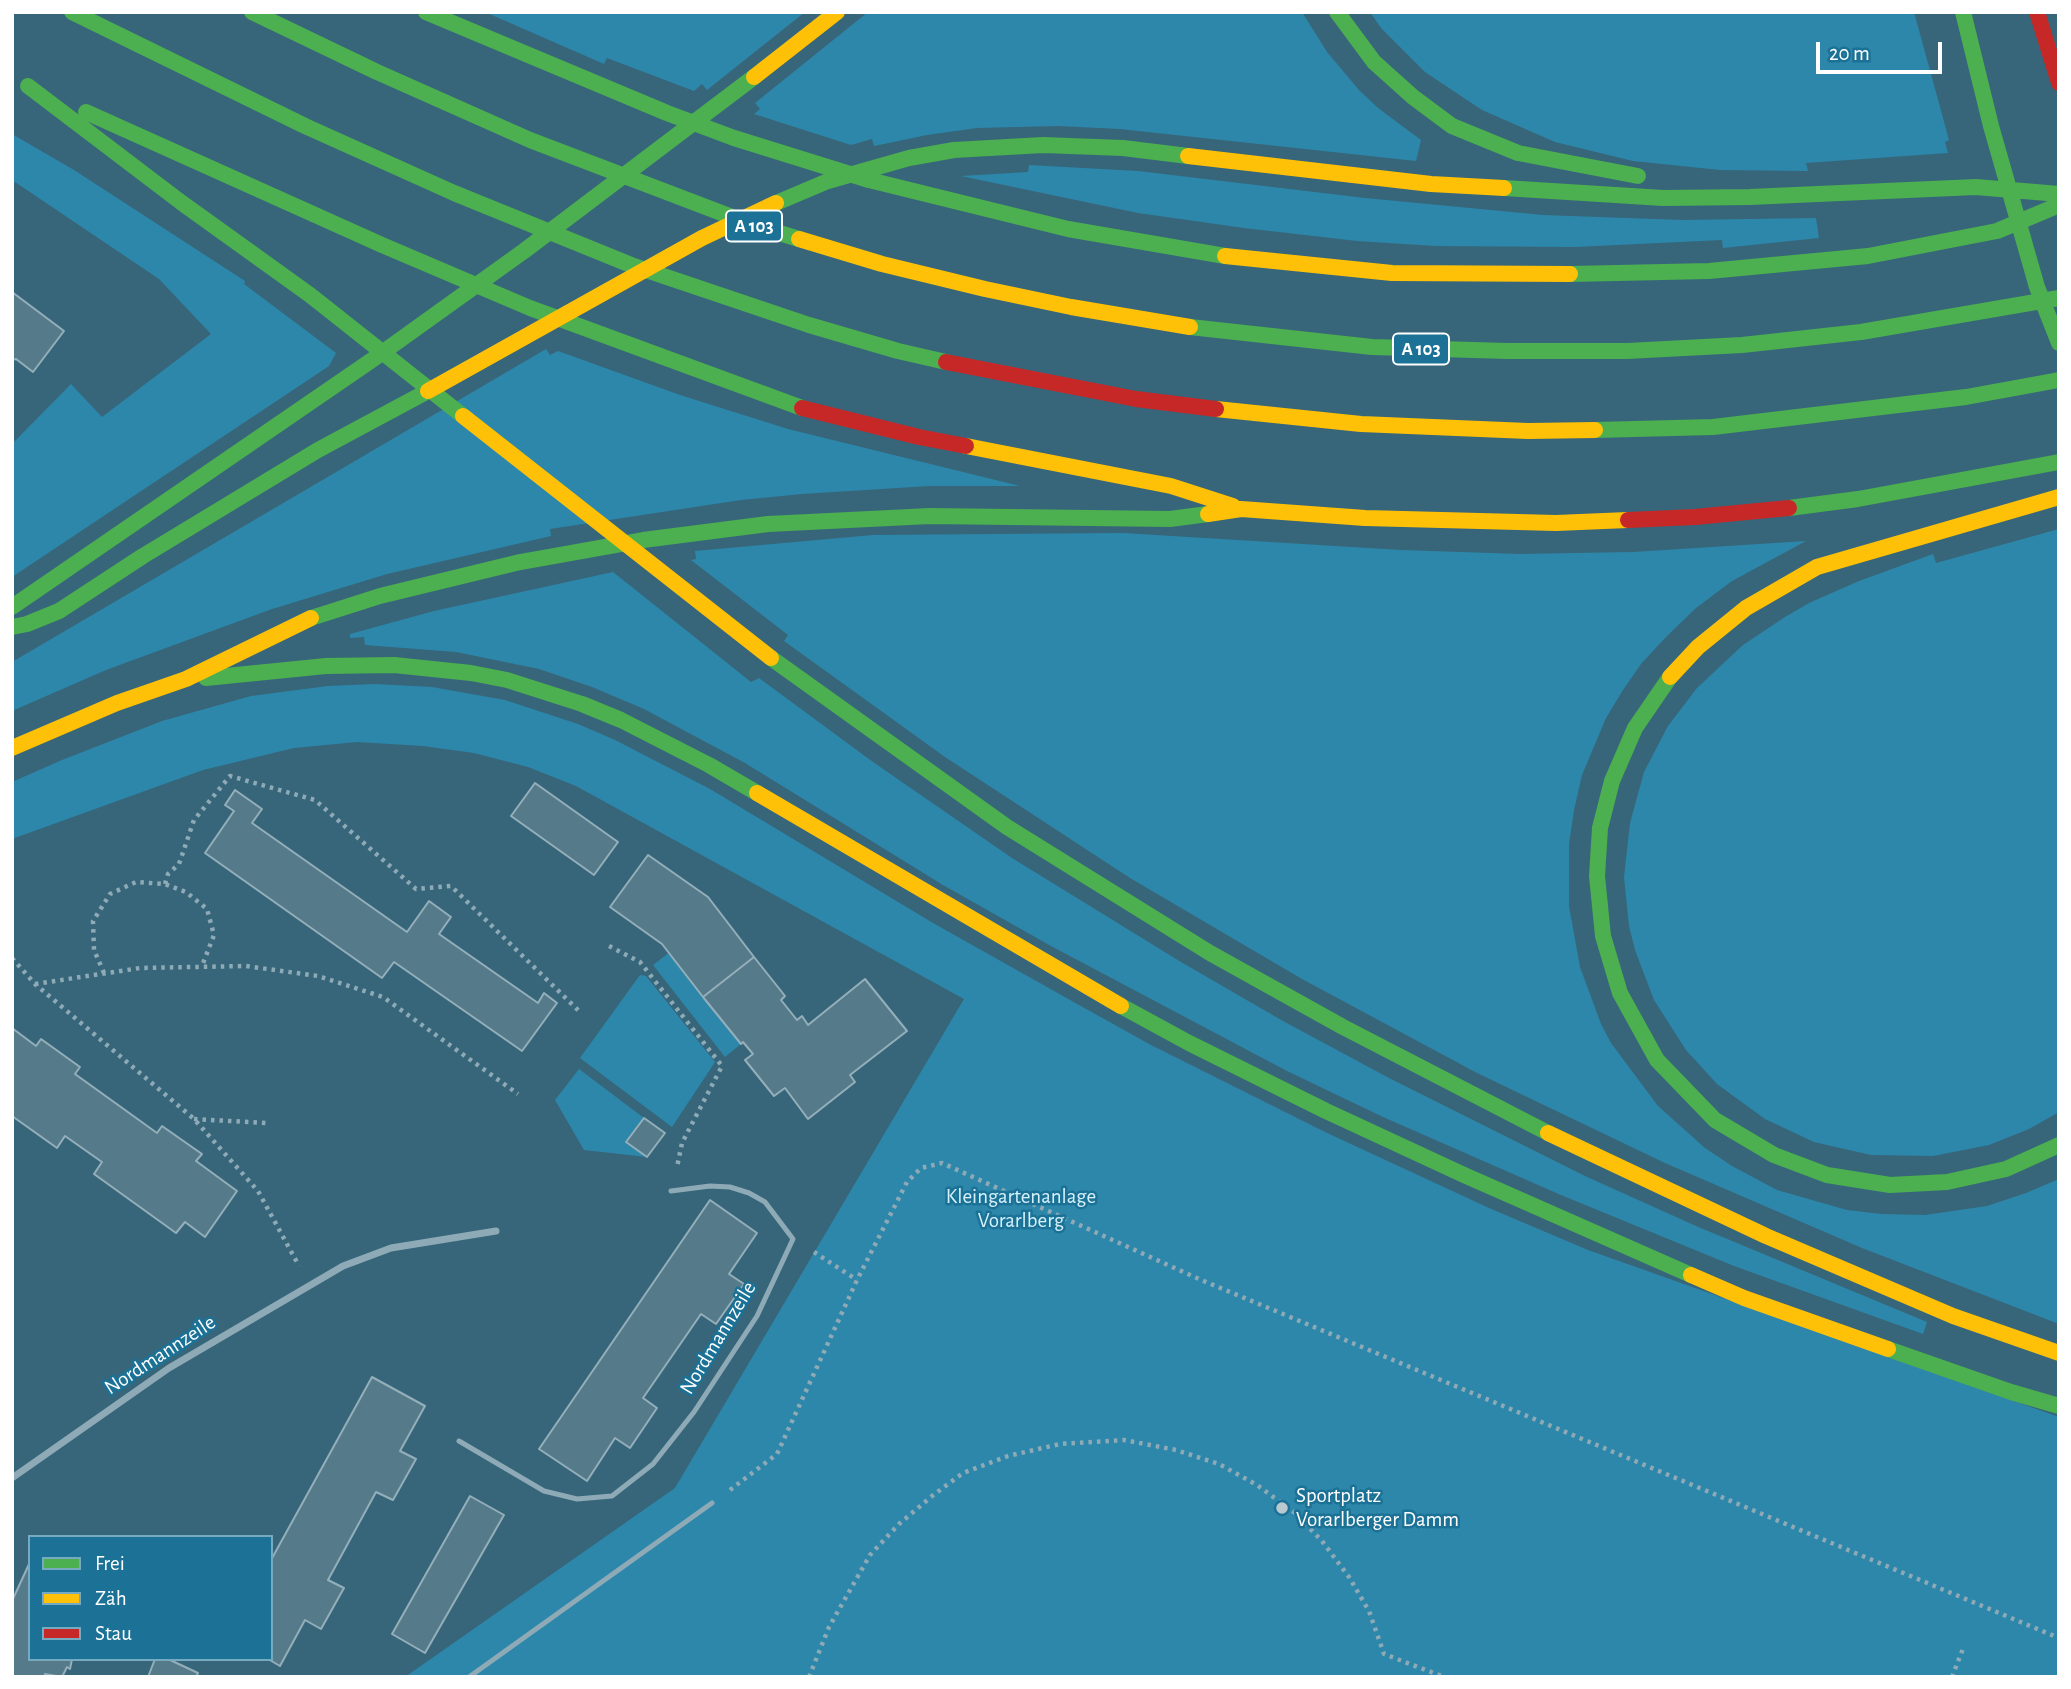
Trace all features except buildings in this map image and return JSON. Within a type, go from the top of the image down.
[{"type":"highway","points":[[72,12],[305,126],[549,233],[682,283],[809,325],[898,351],[1010,376],[1136,399],[1245,413],[1361,424],[1528,431],[1713,427],[1966,397],[2059,380]]},
{"type":"highway","name":"A 103","points":[[252,12],[377,72],[530,140],[753,225],[882,264],[985,289],[1173,325],[1372,347],[1626,351],[1742,345],[1861,332],[2059,298]]},
{"type":"highway","points":[[426,12],[603,88],[722,134],[796,158],[936,198],[1068,229],[1196,251],[1295,264],[1392,273],[1546,275],[1709,271],[1868,256],[1997,231],[2059,205]]},
{"type":"highway","points":[[12,607],[361,368],[524,251],[837,12]]},
{"type":"highway","points":[[1337,12],[1374,62],[1413,97],[1452,126],[1518,153],[1750,197]]},
{"type":"highway","points":[[1963,12],[1991,126],[2037,287],[2059,343]]},
{"type":"highway","points":[[2037,12],[2059,83]]},
{"type":"highway","points":[[12,79],[543,313],[813,412],[919,437],[1171,486],[1241,509]]},
{"type":"highway","points":[[28,86],[182,204],[310,295],[770,658],[861,726],[1018,834],[1210,953],[1343,1027],[1517,1118],[1766,1236],[1953,1316],[2059,1353]]},
{"type":"highway","points":[[12,627],[60,611],[154,549],[318,450],[547,326],[702,238],[786,198],[839,177],[883,164],[954,150],[1043,145],[1123,148],[1431,184],[1663,198],[1976,187],[2059,194]]},
{"type":"highway","points":[[12,748],[117,703],[186,679],[316,616],[426,584],[578,551],[768,524],[930,516],[1170,519],[1241,509],[1365,518],[1556,523],[1696,517],[1802,507],[2059,462]]},
{"type":"highway","points":[[2059,497],[1817,567],[1745,608],[1698,647],[1662,686],[1635,728],[1612,781],[1600,828],[1597,876],[1603,936],[1620,992],[1657,1060],[1715,1120],[1774,1156],[1827,1175],[1890,1185],[1947,1182],[2006,1169],[2059,1145]]},
{"type":"highway","points":[[186,679],[326,666],[394,666],[471,673],[507,680],[582,704],[621,720],[709,765],[1089,989],[1189,1043],[1326,1111],[1744,1298],[1985,1383],[2059,1406]]},
{"type":"street","name":"Nordmannzeile","points":[[12,1478],[169,1368],[343,1266],[391,1248],[496,1231]]},
{"type":"lane","points":[[671,1191],[730,1186],[749,1193],[765,1202],[793,1239]]},
{"type":"lane","name":"Nordmannzeile","points":[[458,1441],[544,1491],[577,1499],[612,1496],[653,1464],[694,1412],[757,1315],[793,1239]]},
{"type":"lane","points":[[469,1677],[712,1503]]},
{"type":"path","points":[[165,884],[168,874],[179,864],[194,820],[230,776],[315,800],[416,889],[451,886],[580,1012]]},
{"type":"path","points":[[104,974],[94,950],[93,921],[110,894],[136,883],[165,884],[186,892],[206,909],[214,935],[202,966]]},
{"type":"path","points":[[609,946],[640,962],[722,1066],[682,1143],[671,1191]]},
{"type":"path","points":[[12,958],[36,984],[194,1119],[258,1191],[309,1285]]},
{"type":"path","points":[[36,984],[140,968],[202,966],[246,965],[318,976],[383,997],[518,1094]]},
{"type":"path","points":[[194,1119],[266,1123]]},
{"type":"path","points":[[712,1503],[777,1454],[857,1280],[907,1182],[922,1168],[942,1163],[1199,1279],[2059,1638]]},
{"type":"path","points":[[793,1239],[857,1280]]},
{"type":"path","points":[[809,1677],[829,1627],[870,1555],[899,1524],[932,1496],[963,1473],[1008,1456],[1060,1444],[1124,1440],[1176,1450],[1219,1464],[1257,1485],[1286,1506],[1322,1541],[1349,1577],[1369,1611],[1384,1654],[1444,1677]]},
{"type":"path","points":[[1952,1677],[1964,1646]]},
{"type":"green space","points":[[485,12],[805,12],[707,90],[702,84],[694,91],[607,58],[604,64]]},
{"type":"green space","points":[[868,12],[1302,12],[1327,52],[1359,90],[1421,140],[1416,161],[1120,129],[1058,126],[977,128],[874,146],[872,139],[851,145],[754,114],[760,109],[755,103]]},
{"type":"green space","points":[[1370,12],[1914,12],[1949,140],[1945,142],[1948,153],[1806,163],[1808,171],[1720,170],[1633,161],[1555,142],[1482,110],[1425,72],[1381,28]]},
{"type":"green space","points":[[12,134],[74,170],[245,281],[244,284],[336,353],[329,366],[12,577],[12,444],[71,384],[102,417],[211,334],[159,279],[12,180]]},
{"type":"green space","points":[[1029,165],[1138,171],[1365,198],[1543,215],[1683,220],[1816,218],[1819,238],[1723,248],[1722,240],[1575,247],[1436,246],[1357,241],[1138,213],[961,176],[1028,172]]},
{"type":"green space","points":[[546,349],[550,355],[558,351],[680,395],[788,429],[1020,486],[929,486],[802,494],[741,500],[550,529],[551,536],[387,574],[272,609],[106,670],[12,711],[12,662]]},
{"type":"green space","points":[[2059,529],[2059,1112],[2029,1129],[1989,1145],[1933,1156],[1871,1155],[1814,1142],[1765,1119],[1717,1084],[1686,1050],[1654,1000],[1629,926],[1624,877],[1630,823],[1644,772],[1668,726],[1697,688],[1743,645],[1785,617],[1859,581],[1933,554],[1936,563]]},
{"type":"green space","points":[[1123,533],[1401,550],[1520,554],[1633,552],[1806,541],[1732,581],[1696,608],[1641,664],[1606,718],[1582,775],[1569,844],[1569,906],[1580,967],[1611,1043],[1658,1106],[1705,1148],[1777,1190],[1847,1210],[1925,1215],[1987,1206],[2059,1179],[2059,1324],[1862,1248],[1665,1163],[1477,1073],[1302,979],[1130,878],[945,757],[784,641],[788,635],[691,560],[696,559],[695,551],[873,535]]},
{"type":"green space","points":[[613,572],[751,682],[759,678],[873,762],[1012,858],[1181,962],[1389,1078],[1585,1176],[1696,1226],[1927,1322],[1923,1334],[1734,1266],[1561,1195],[1383,1117],[1287,1071],[1051,946],[943,885],[745,763],[644,709],[539,669],[456,652],[365,645],[364,637],[350,638],[350,634],[434,611]]},
{"type":"green space","name":"Kleingartenanlage Vorarlberg","points":[[375,684],[432,687],[505,700],[578,724],[615,740],[710,789],[933,923],[1151,1045],[1325,1132],[1489,1208],[1588,1250],[2059,1417],[2059,1677],[405,1677],[675,1488],[964,999],[576,786],[528,767],[474,753],[423,746],[357,742],[294,748],[203,770],[12,839],[12,782],[62,760],[162,721],[251,696],[328,686]]},
{"type":"green space","points":[[670,952],[741,1044],[725,1057],[653,965]]},
{"type":"green space","points":[[640,975],[646,976],[715,1062],[672,1127],[580,1058]]},
{"type":"green space","points":[[579,1069],[644,1118],[626,1142],[647,1157],[584,1150],[555,1100]]},
{"type":"traffic: fast","points":[[72,12],[305,126],[454,193],[631,265],[809,325],[946,362]]},
{"type":"traffic: fast","points":[[252,12],[377,72],[530,140],[753,225],[799,239]]},
{"type":"traffic: fast","points":[[426,12],[667,113],[734,138],[869,180],[1068,229],[1225,256]]},
{"type":"traffic: fast","points":[[1337,12],[1374,62],[1413,97],[1452,126],[1518,153],[1638,176]]},
{"type":"traffic: fast","points":[[1963,12],[1991,126],[2037,287],[2059,343]]},
{"type":"traffic: fast","points":[[12,607],[372,360],[524,251],[754,77]]},
{"type":"traffic: fast","points":[[28,86],[182,203],[310,295],[463,416]]},
{"type":"traffic: fast","points":[[86,112],[382,245],[530,308],[802,408]]},
{"type":"traffic: fast","points":[[776,203],[828,181],[909,158],[954,150],[1043,145],[1123,148],[1188,156]]},
{"type":"traffic: fast","points":[[1504,188],[1663,198],[1976,187],[2059,194]]},
{"type":"traffic: fast","points":[[1570,274],[1709,271],[1868,256],[1997,231],[2059,205]]},
{"type":"traffic: fast","points":[[1190,327],[1372,347],[1627,351],[1742,345],[1861,332],[2059,298]]},
{"type":"traffic: fast","points":[[1595,430],[1713,427],[1966,397],[2059,380]]},
{"type":"traffic: fast","points":[[12,627],[59,611],[143,556],[318,450],[428,391]]},
{"type":"traffic: fast","points":[[1789,508],[1858,499],[2059,462]]},
{"type":"traffic: fast","points":[[311,618],[380,596],[520,562],[643,540],[768,524],[930,516],[1170,519],[1208,514]]},
{"type":"traffic: fast","points":[[771,658],[1007,827],[1210,953],[1343,1027],[1548,1133]]},
{"type":"traffic: fast","points":[[206,678],[326,666],[394,665],[471,673],[507,680],[582,704],[621,720],[757,793]]},
{"type":"traffic: fast","points":[[1670,677],[1635,728],[1612,781],[1600,828],[1597,876],[1603,936],[1620,993],[1657,1060],[1715,1120],[1774,1155],[1827,1175],[1890,1185],[1947,1182],[2006,1169],[2059,1145]]},
{"type":"traffic: fast","points":[[1121,1006],[1326,1111],[1691,1275]]},
{"type":"traffic: fast","points":[[1888,1349],[2059,1406]]},
{"type":"traffic: slow","points":[[754,77],[837,12]]},
{"type":"traffic: slow","points":[[1188,156],[1431,184],[1504,188]]},
{"type":"traffic: slow","points":[[428,391],[702,238],[776,203]]},
{"type":"traffic: slow","points":[[799,239],[882,264],[985,289],[1190,327]]},
{"type":"traffic: slow","points":[[1225,256],[1392,273],[1570,274]]},
{"type":"traffic: slow","points":[[1216,409],[1361,424],[1528,431],[1595,430]]},
{"type":"traffic: slow","points":[[463,416],[771,658]]},
{"type":"traffic: slow","points":[[966,446],[1171,486],[1233,506]]},
{"type":"traffic: slow","points":[[1670,677],[1698,647],[1746,608],[1817,567],[2059,497]]},
{"type":"traffic: slow","points":[[1208,514],[1241,509],[1365,518],[1556,523],[1628,520]]},
{"type":"traffic: slow","points":[[12,748],[117,703],[186,679],[311,618]]},
{"type":"traffic: slow","points":[[757,793],[1121,1006]]},
{"type":"traffic: slow","points":[[1548,1133],[1766,1236],[1953,1316],[2059,1353]]},
{"type":"traffic: slow","points":[[1691,1275],[1744,1298],[1888,1349]]},
{"type":"traffic: jam","points":[[2037,12],[2059,83]]},
{"type":"traffic: jam","points":[[946,362],[1136,399],[1216,409]]},
{"type":"traffic: jam","points":[[802,408],[966,446]]},
{"type":"traffic: jam","points":[[1628,520],[1789,508]]},
{"type":"place","name":"Sportplatz Vorarlberger Damm","points":[[1282,1508]]}]
